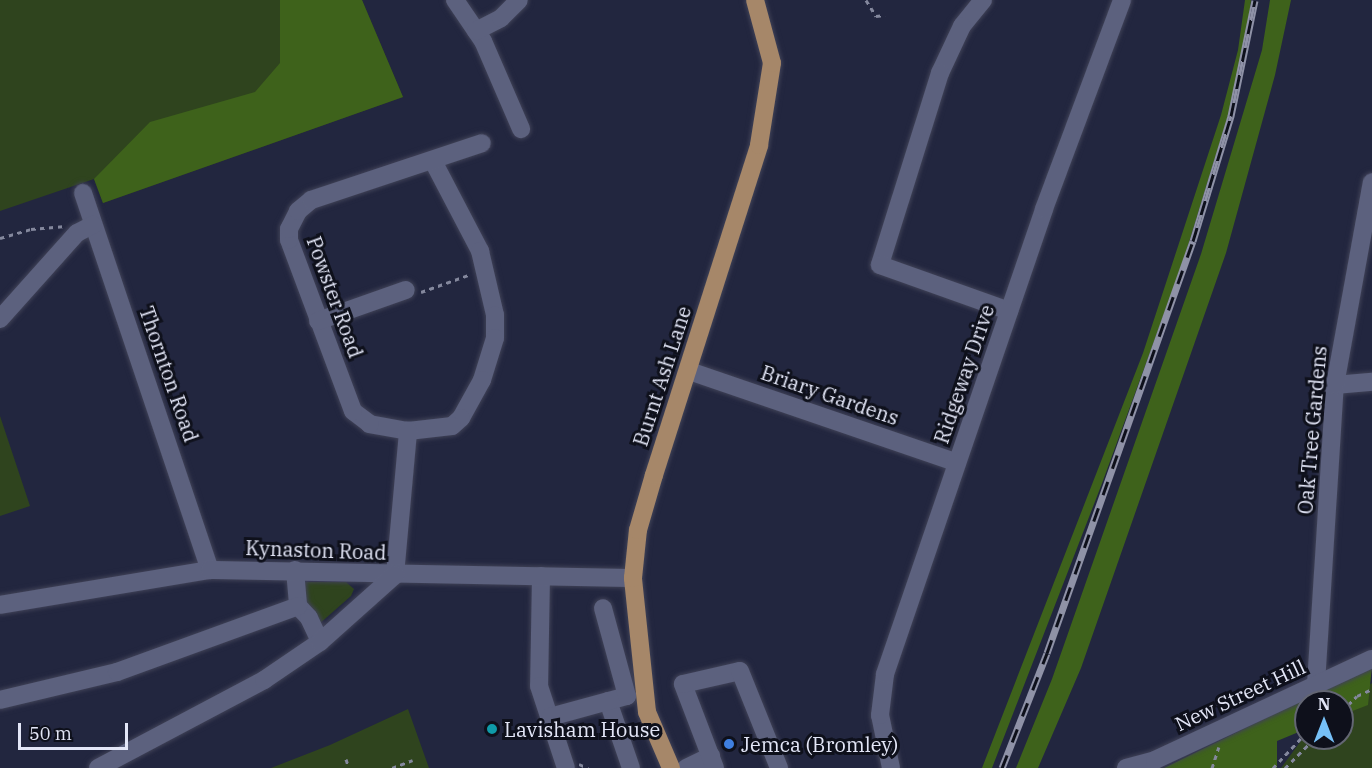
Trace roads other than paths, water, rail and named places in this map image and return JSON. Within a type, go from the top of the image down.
[{"type":"main road","name":"Burnt Ash Lane","points":[[671,768],[647,712],[633,578],[638,530],[759,145],[772,63],[755,0]]},
{"type":"street","points":[[455,0],[477,31],[521,129]]},
{"type":"street","points":[[477,31],[501,18],[519,0]]},
{"type":"street","points":[[983,0],[962,26],[940,73],[880,265],[1009,311]]},
{"type":"street","name":"Ridgeway Drive","points":[[891,768],[880,715],[885,674],[1009,311],[1122,0]]},
{"type":"street","name":"Powster Road","points":[[433,161],[480,251],[495,315],[495,338],[482,380],[452,426],[408,431],[370,424],[352,411],[289,240],[289,229],[298,211],[310,200],[482,143]]},
{"type":"street","name":"Oak Tree Gardens","points":[[1316,684],[1335,385],[1372,182]]},
{"type":"street","name":"Thornton Road","points":[[83,193],[210,570]]},
{"type":"street","points":[[0,319],[77,233],[93,225]]},
{"type":"street","points":[[318,321],[406,290]]},
{"type":"street","name":"Briary Gardens","points":[[689,370],[957,463]]},
{"type":"street","points":[[1335,385],[1372,382]]},
{"type":"street","points":[[98,768],[264,680],[320,642],[395,575],[408,431]]},
{"type":"street","name":"Kynaston Road","points":[[0,605],[210,570],[633,578]]},
{"type":"street","points":[[295,570],[298,606],[309,618],[320,642]]},
{"type":"street","points":[[541,576],[539,686],[550,717],[560,767]]},
{"type":"street","points":[[0,700],[117,672],[298,606]]},
{"type":"street","points":[[550,717],[627,696],[603,608]]},
{"type":"street","name":"New Street Hill","points":[[1126,768],[1155,760],[1372,659]]},
{"type":"street","points":[[686,768],[713,762],[683,684],[740,671],[779,768]]},
{"type":"street","points":[[608,701],[631,768]]},
{"type":"railway","points":[[1002,768],[1047,653],[1193,241],[1231,116],[1255,0]]},
{"type":"place","name":"Lavisham House","points":[[492,729]]},
{"type":"place","name":"Jemca (Bromley)","points":[[729,744]]}]
